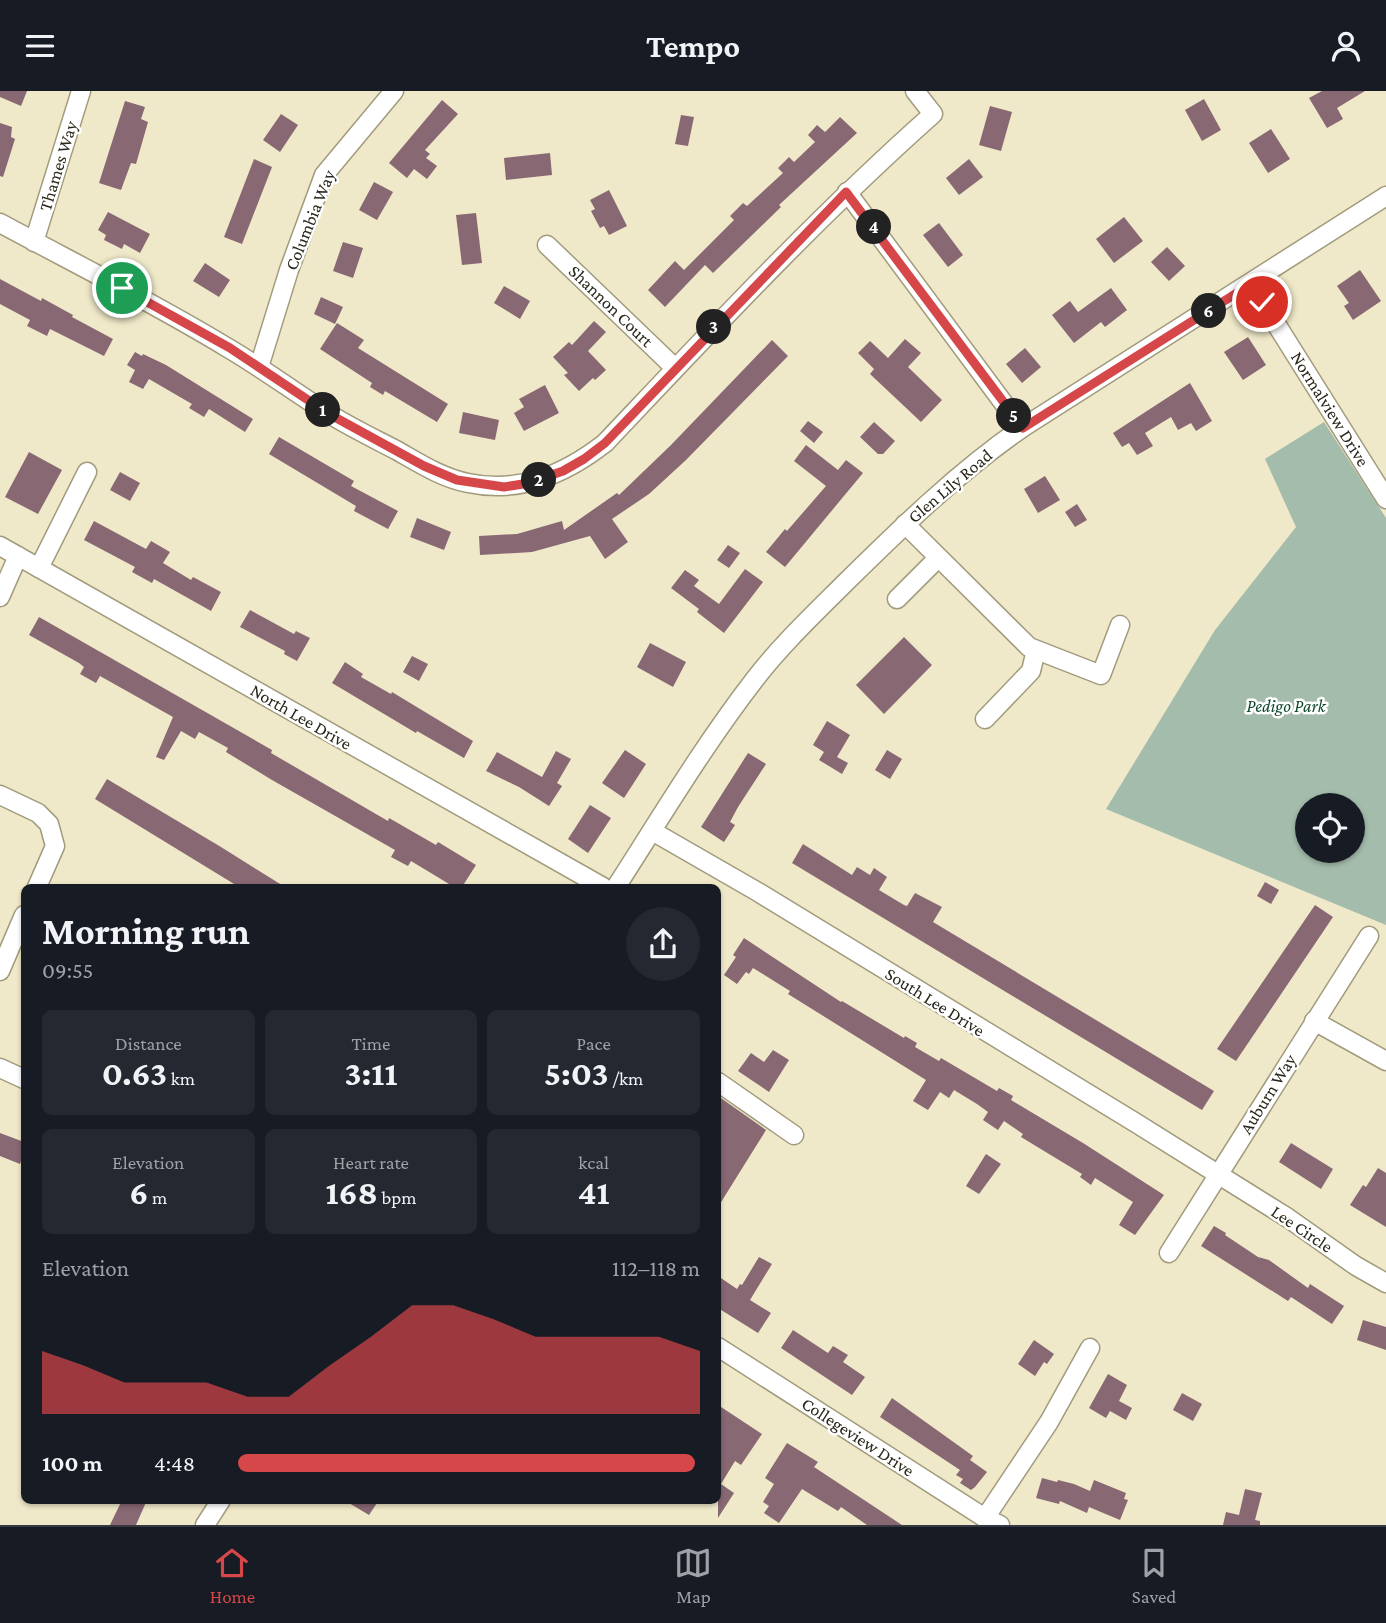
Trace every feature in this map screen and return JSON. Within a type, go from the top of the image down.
[{"type":"street","name":"Thames Way","points":[[34,242],[81,91]]},
{"type":"street","name":"Columbia Way","points":[[259,367],[289,270],[324,175],[394,91]]},
{"type":"street","points":[[0,223],[177,318],[259,367],[329,414],[424,466],[468,483],[504,487],[552,476],[584,459],[605,443],[846,192],[933,114],[915,91]]},
{"type":"street","points":[[846,192],[1023,428]]},
{"type":"street","name":"Glen Lily Road","points":[[618,884],[756,678],[791,637],[905,524],[967,469],[1023,428],[1386,196]]},
{"type":"street","name":"Shannon Court","points":[[547,245],[675,368]]},
{"type":"street","name":"Normalview Drive","points":[[1251,284],[1386,499]]},
{"type":"street","points":[[39,568],[87,472]]},
{"type":"street","points":[[905,524],[1029,647],[1101,675],[1120,625]]},
{"type":"street","name":"North Lee Drive","points":[[0,546],[598,884]]},
{"type":"street","points":[[0,597],[18,557]]},
{"type":"street","points":[[897,599],[938,558]]},
{"type":"street","points":[[985,719],[1031,671],[1036,650]]},
{"type":"street","points":[[0,795],[38,813],[49,824],[55,846],[38,884]]},
{"type":"street","name":"South Lee Drive","points":[[652,831],[758,892],[1217,1175]]},
{"type":"street","points":[[0,971],[21,922]]},
{"type":"street","name":"Auburn Way","points":[[1169,1253],[1369,936]]},
{"type":"street","points":[[1314,1021],[1386,1061]]},
{"type":"street","points":[[0,1068],[21,1078]]},
{"type":"street","points":[[721,1084],[794,1135]]},
{"type":"street","name":"Lee Circle","points":[[1217,1175],[1386,1283]]},
{"type":"street","points":[[993,1522],[1090,1348]]},
{"type":"street","name":"Collegeview Drive","points":[[721,1349],[993,1522]]},
{"type":"street","points":[[205,1525],[218,1504]]},
{"type":"green space","name":"Pedigo Park","points":[[1324,422],[1386,518],[1386,925],[1106,809],[1215,630],[1296,527],[1265,459]]},
{"type":"building","points":[[0,91],[27,91],[21,106],[0,97]]},
{"type":"building","points":[[1322,91],[1365,91],[1337,108],[1343,119],[1327,128],[1309,98]]},
{"type":"building","points":[[1204,99],[1221,130],[1202,141],[1185,110]]},
{"type":"building","points":[[442,100],[458,114],[425,150],[430,154],[426,158],[437,166],[427,179],[414,169],[407,178],[389,163]]},
{"type":"building","points":[[125,101],[145,107],[141,119],[148,122],[136,164],[131,163],[121,190],[99,183]]},
{"type":"building","points":[[990,106],[1012,112],[1001,151],[979,145]]},
{"type":"building","points":[[281,114],[298,125],[280,152],[263,140]]},
{"type":"building","points":[[681,115],[694,117],[688,146],[675,144]]},
{"type":"building","points":[[840,117],[857,133],[779,205],[781,207],[713,273],[705,265],[665,307],[648,290],[675,261],[684,270],[734,220],[730,216],[743,203],[747,206],[783,173],[778,168],[789,157],[794,162],[815,142],[808,135],[817,125],[825,132]]},
{"type":"building","points":[[0,123],[12,127],[11,137],[15,139],[3,177],[0,176]]},
{"type":"building","points":[[1271,129],[1290,159],[1268,173],[1249,143]]},
{"type":"building","points":[[550,153],[552,175],[506,180],[504,158]]},
{"type":"building","points":[[254,159],[272,167],[242,244],[224,237]]},
{"type":"building","points":[[969,159],[983,177],[959,195],[946,178]]},
{"type":"building","points":[[374,182],[393,192],[377,220],[359,210]]},
{"type":"building","points":[[609,190],[627,226],[609,235],[604,226],[600,228],[591,211],[595,209],[590,200]]},
{"type":"building","points":[[108,212],[150,234],[140,253],[124,244],[122,249],[104,240],[106,235],[98,230]]},
{"type":"building","points":[[476,213],[482,263],[462,265],[456,215]]},
{"type":"building","points":[[1124,217],[1143,241],[1114,263],[1096,239]]},
{"type":"building","points":[[939,223],[963,255],[948,267],[923,235]]},
{"type":"building","points":[[343,242],[363,248],[353,278],[333,271]]},
{"type":"building","points":[[1167,247],[1185,266],[1169,281],[1151,262]]},
{"type":"building","points":[[205,263],[230,280],[219,297],[193,281]]},
{"type":"building","points":[[1360,270],[1381,301],[1353,320],[1344,306],[1349,303],[1337,286]]},
{"type":"building","points":[[0,279],[41,301],[42,298],[113,339],[104,356],[50,329],[47,336],[27,326],[30,320],[0,304]]},
{"type":"building","points":[[504,286],[530,301],[520,319],[494,303]]},
{"type":"building","points":[[1111,288],[1127,310],[1105,327],[1101,322],[1074,343],[1052,315],[1070,301],[1078,312]]},
{"type":"building","points":[[321,297],[343,307],[335,324],[314,314]]},
{"type":"building","points":[[594,321],[606,332],[588,351],[606,370],[579,391],[564,375],[568,373],[553,357],[569,342],[572,345]]},
{"type":"building","points":[[337,323],[364,340],[358,348],[448,404],[437,422],[385,391],[383,395],[370,387],[372,383],[320,349]]},
{"type":"building","points":[[1248,337],[1266,365],[1243,380],[1224,352]]},
{"type":"building","points":[[905,339],[921,353],[908,367],[942,400],[921,422],[870,374],[874,369],[858,353],[870,341],[888,358]]},
{"type":"building","points":[[772,340],[788,356],[686,460],[649,494],[612,519],[628,542],[605,559],[590,536],[532,552],[480,555],[479,536],[517,534],[562,521],[564,530],[617,493],[619,495]]},
{"type":"building","points":[[1025,348],[1041,367],[1022,383],[1006,364]]},
{"type":"building","points":[[135,352],[166,365],[253,419],[245,432],[209,409],[204,417],[189,408],[192,404],[149,379],[143,389],[129,382],[135,370],[127,365]]},
{"type":"building","points":[[1190,383],[1212,421],[1196,431],[1191,423],[1178,430],[1171,417],[1145,433],[1153,446],[1137,455],[1129,443],[1122,447],[1113,433]]},
{"type":"building","points":[[545,385],[559,413],[524,431],[514,413],[524,407],[519,399]]},
{"type":"building","points":[[463,412],[499,420],[495,440],[459,433]]},
{"type":"building","points":[[808,421],[823,432],[814,443],[800,431]]},
{"type":"building","points":[[874,422],[895,441],[883,454],[878,454],[860,437]]},
{"type":"building","points":[[279,437],[354,481],[351,486],[398,511],[388,529],[354,511],[356,506],[269,454]]},
{"type":"building","points":[[806,445],[838,470],[846,460],[863,473],[785,567],[766,552],[826,486],[794,461]]},
{"type":"building","points":[[29,452],[62,470],[38,514],[5,497]]},
{"type":"building","points":[[120,472],[140,483],[130,501],[110,490]]},
{"type":"building","points":[[1045,476],[1060,500],[1038,513],[1024,489]]},
{"type":"building","points":[[1077,504],[1087,520],[1075,527],[1065,512]]},
{"type":"building","points":[[417,518],[451,532],[444,550],[410,537]]},
{"type":"building","points":[[94,521],[146,549],[151,541],[170,552],[163,563],[191,580],[193,577],[221,592],[211,611],[154,579],[152,583],[132,572],[135,567],[84,540]]},
{"type":"building","points":[[728,545],[740,553],[729,568],[717,560]]},
{"type":"building","points":[[745,569],[763,582],[724,633],[697,612],[699,609],[671,588],[685,570],[699,580],[694,586],[719,604]]},
{"type":"building","points":[[250,610],[294,634],[296,631],[310,638],[297,661],[284,654],[285,651],[240,627]]},
{"type":"building","points":[[39,617],[272,750],[271,753],[388,821],[389,818],[436,845],[438,842],[476,865],[464,884],[449,884],[411,861],[408,866],[391,857],[395,850],[272,780],[226,752],[228,748],[199,732],[195,739],[181,731],[164,760],[156,757],[173,717],[100,676],[96,683],[80,674],[84,667],[79,663],[29,635]]},
{"type":"building","points":[[904,637],[932,665],[884,714],[856,685]]},
{"type":"building","points":[[650,643],[686,662],[673,687],[637,667]]},
{"type":"building","points":[[412,656],[428,664],[419,681],[403,672]]},
{"type":"building","points":[[345,662],[363,674],[361,677],[391,694],[392,692],[473,741],[464,758],[332,683]]},
{"type":"building","points":[[827,721],[850,735],[837,757],[848,763],[842,774],[819,760],[824,752],[813,745]]},
{"type":"building","points":[[625,750],[646,764],[624,798],[602,783]]},
{"type":"building","points":[[887,750],[902,759],[890,779],[875,770]]},
{"type":"building","points":[[556,751],[571,759],[557,783],[562,786],[549,806],[486,771],[497,752],[542,777]]},
{"type":"building","points":[[748,753],[766,764],[738,807],[730,822],[735,825],[724,842],[701,827]]},
{"type":"building","points":[[107,779],[280,884],[234,884],[95,799]]},
{"type":"building","points":[[590,805],[611,818],[588,853],[568,839]]},
{"type":"building","points":[[803,844],[852,875],[857,867],[870,875],[874,868],[887,877],[879,890],[904,905],[907,906],[915,893],[942,907],[933,922],[1214,1091],[1202,1110],[792,863]]},
{"type":"building","points":[[1265,882],[1279,890],[1271,904],[1257,896]]},
{"type":"building","points":[[1315,905],[1333,917],[1236,1061],[1217,1049]]},
{"type":"building","points":[[744,938],[841,1002],[917,1043],[915,1047],[939,1061],[941,1058],[997,1091],[999,1088],[1013,1096],[1011,1100],[1164,1195],[1135,1235],[1119,1225],[1133,1202],[1095,1178],[1091,1185],[1080,1177],[1082,1174],[1021,1137],[1023,1134],[1004,1121],[998,1130],[983,1120],[988,1112],[954,1090],[949,1098],[940,1092],[928,1110],[913,1101],[926,1080],[788,994],[790,991],[753,968],[749,974],[746,972],[737,984],[724,975]]},
{"type":"building","points":[[773,1050],[789,1060],[769,1092],[738,1071],[751,1053],[764,1062]]},
{"type":"building","points":[[721,1098],[766,1130],[721,1202]]},
{"type":"building","points":[[0,1133],[21,1141],[20,1164],[0,1156]]},
{"type":"building","points":[[1291,1143],[1333,1169],[1321,1189],[1279,1162]]},
{"type":"building","points":[[986,1154],[1001,1164],[979,1194],[966,1186]]},
{"type":"building","points":[[1378,1168],[1386,1173],[1386,1227],[1350,1205]]},
{"type":"building","points":[[1214,1226],[1308,1288],[1310,1284],[1344,1306],[1332,1324],[1291,1297],[1288,1301],[1201,1246]]},
{"type":"building","points":[[759,1257],[772,1264],[750,1300],[771,1313],[758,1333],[721,1310],[721,1278],[737,1289]]},
{"type":"building","points":[[1363,1320],[1386,1327],[1386,1350],[1357,1340]]},
{"type":"building","points":[[793,1330],[828,1353],[833,1346],[848,1355],[843,1362],[865,1377],[852,1395],[781,1348]]},
{"type":"building","points":[[1034,1340],[1054,1354],[1047,1364],[1044,1362],[1035,1376],[1018,1364]]},
{"type":"building","points":[[1108,1374],[1127,1385],[1119,1401],[1132,1408],[1126,1420],[1110,1411],[1106,1418],[1089,1408]]},
{"type":"building","points":[[1182,1393],[1202,1404],[1193,1421],[1173,1410]]},
{"type":"building","points":[[892,1398],[973,1456],[970,1460],[987,1472],[975,1487],[971,1490],[960,1483],[963,1479],[956,1475],[960,1470],[880,1417]]},
{"type":"building","points":[[721,1407],[762,1434],[741,1465],[735,1461],[721,1484]]},
{"type":"building","points":[[787,1443],[818,1462],[814,1467],[902,1525],[867,1525],[841,1507],[838,1511],[802,1489],[779,1523],[764,1513],[769,1506],[763,1502],[774,1484],[765,1478]]},
{"type":"building","points":[[1042,1478],[1074,1484],[1090,1491],[1094,1480],[1126,1493],[1124,1499],[1128,1500],[1120,1520],[1089,1507],[1087,1513],[1060,1501],[1059,1504],[1036,1498]]},
{"type":"building","points":[[721,1484],[734,1493],[718,1518],[718,1504],[721,1504]]},
{"type":"building","points":[[1245,1489],[1262,1493],[1255,1520],[1260,1521],[1260,1525],[1223,1525],[1226,1512],[1239,1515]]},
{"type":"building","points":[[120,1504],[145,1504],[136,1525],[110,1525]]},
{"type":"building","points":[[351,1504],[376,1504],[369,1515]]},
{"type":"route","points":[[122,288],[230,348],[329,414],[424,466],[468,483],[504,487],[552,476],[584,459],[605,443],[846,192],[1023,428],[1251,284],[1262,302]]}]
